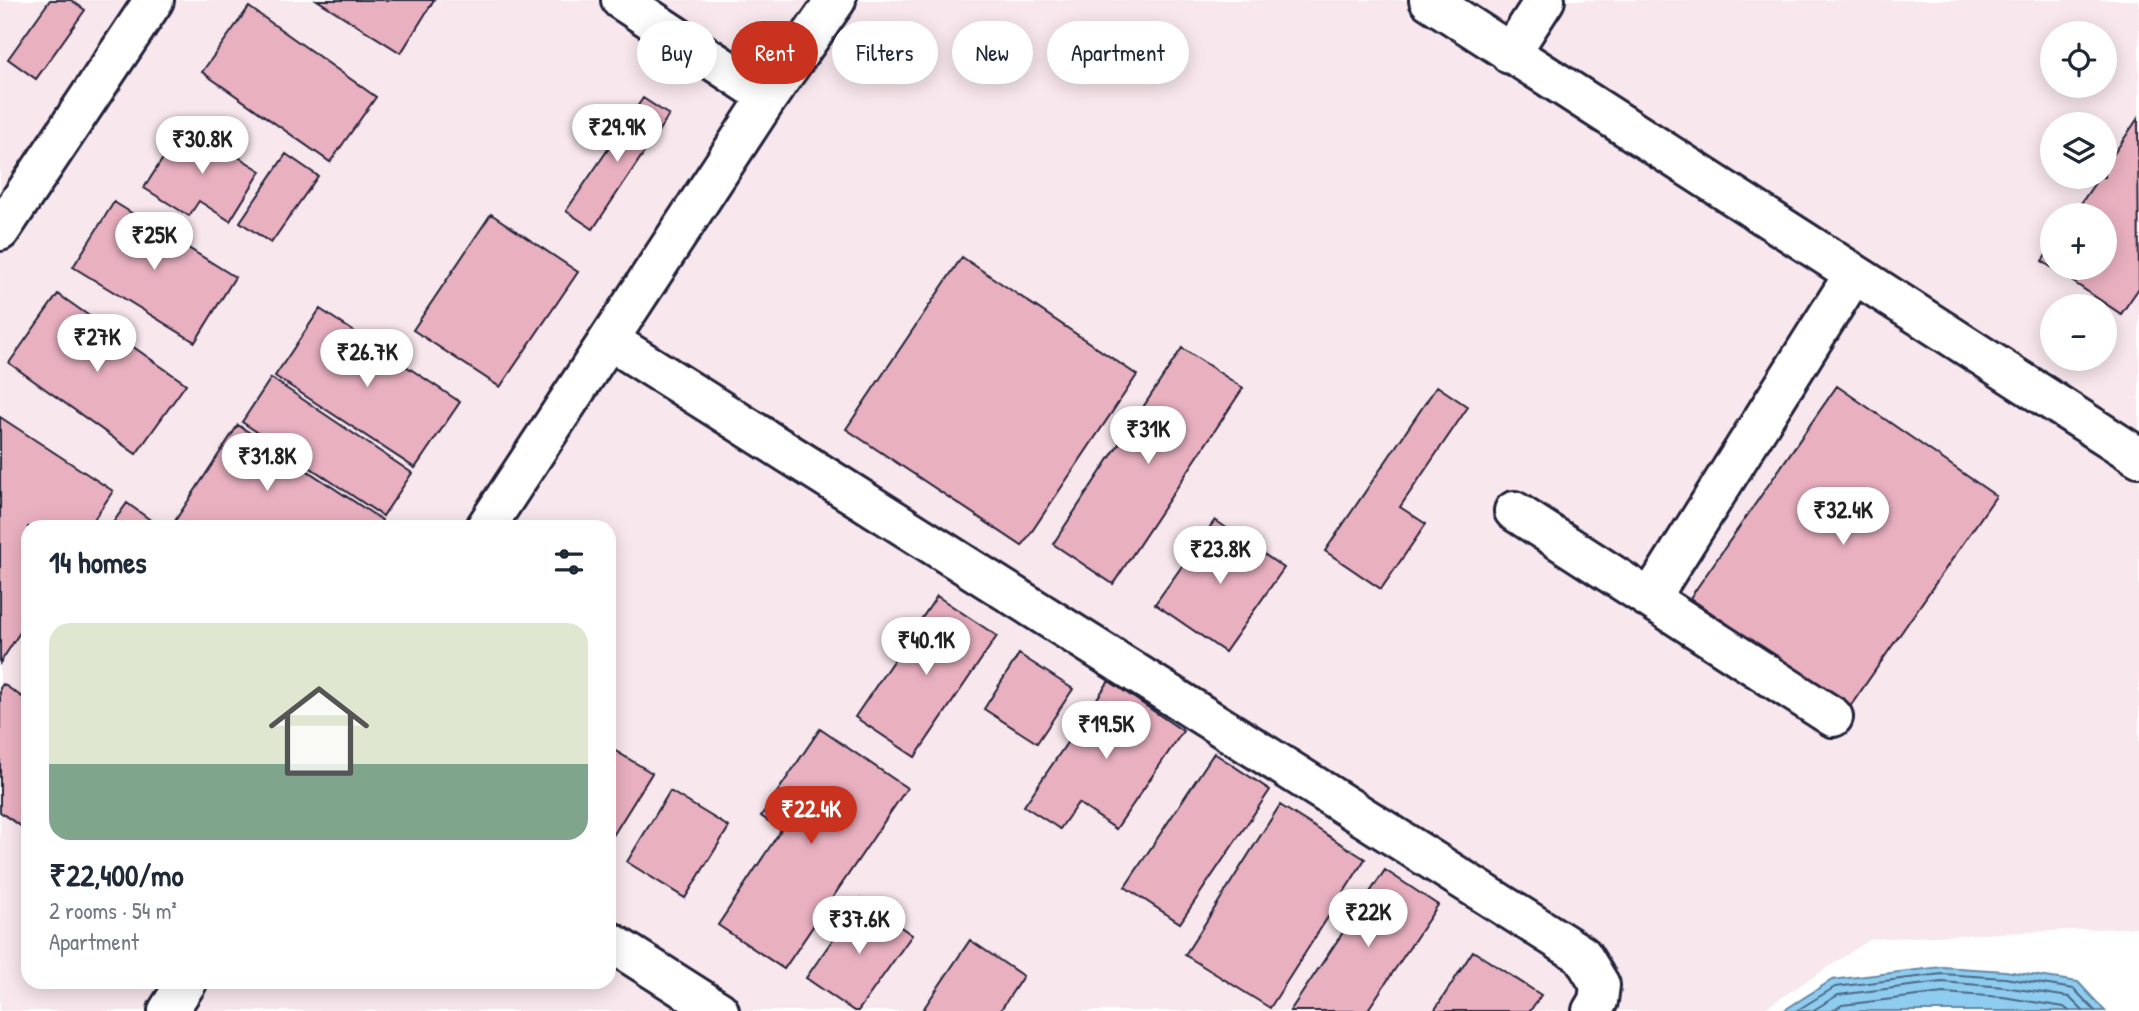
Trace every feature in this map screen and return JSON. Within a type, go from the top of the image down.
[{"type":"street","points":[[0,231],[154,0]]},
{"type":"street","points":[[621,0],[768,97]]},
{"type":"street","points":[[491,520],[768,97],[836,0]]},
{"type":"street","points":[[1429,0],[2139,457]]},
{"type":"street","points":[[1510,54],[1545,0]]},
{"type":"street","points":[[1650,599],[1854,274]]},
{"type":"street","points":[[609,340],[1581,955],[1600,985],[1598,1001],[1592,1011]]},
{"type":"street","points":[[1514,511],[1833,718]]},
{"type":"street","points":[[616,945],[719,1011]]},
{"type":"street","points":[[168,1011],[182,989]]},
{"type":"shaded area","points":[[0,0],[2139,0],[2139,927],[1871,939],[1761,1011],[0,1011]]},
{"type":"water","points":[[1942,967],[2005,971],[2078,982],[2105,1011],[1783,1011],[1832,980]]},
{"type":"building","points":[[50,0],[71,0],[85,10],[36,79],[8,59]]},
{"type":"building","points":[[317,0],[434,0],[401,53]]},
{"type":"building","points":[[249,7],[376,97],[330,162],[202,72]]},
{"type":"building","points":[[643,98],[669,115],[593,229],[566,211]]},
{"type":"building","points":[[2138,118],[2139,288],[2121,314],[2117,311],[2117,294],[2091,294],[2070,280],[2117,280],[2117,203],[2081,203],[2091,189],[2117,189],[2117,149]]},
{"type":"building","points":[[185,124],[261,171],[230,221],[199,201],[189,216],[144,188]]},
{"type":"building","points":[[286,154],[318,176],[271,243],[240,222]]},
{"type":"building","points":[[114,202],[235,277],[195,342],[73,267]]},
{"type":"building","points":[[491,214],[578,272],[500,387],[413,330]]},
{"type":"building","points":[[962,257],[1137,375],[1022,546],[846,429]]},
{"type":"building","points":[[58,294],[186,384],[136,454],[9,363]]},
{"type":"building","points":[[320,309],[460,402],[415,468],[275,376]]},
{"type":"building","points":[[1182,348],[1243,388],[1113,584],[1053,544]]},
{"type":"building","points":[[271,378],[412,473],[383,516],[242,422]]},
{"type":"building","points":[[1437,386],[1468,407],[1400,507],[1426,524],[1381,589],[1325,551]]},
{"type":"building","points":[[1837,386],[1996,496],[1849,708],[1690,598]]},
{"type":"building","points":[[0,417],[113,491],[94,520],[21,520],[21,631],[0,663]]},
{"type":"building","points":[[238,425],[382,520],[176,520]]},
{"type":"building","points":[[127,503],[150,520],[115,520]]},
{"type":"building","points":[[1215,520],[1284,568],[1225,652],[1155,604]]},
{"type":"building","points":[[937,596],[997,636],[915,757],[855,717]]},
{"type":"building","points":[[1019,654],[1073,689],[1037,743],[984,709]]},
{"type":"building","points":[[1109,681],[1183,731],[1116,829],[1078,803],[1060,829],[1024,806]]},
{"type":"building","points":[[3,684],[21,696],[21,826],[0,812],[0,688]]},
{"type":"building","points":[[820,729],[907,788],[784,969],[718,925],[781,830],[761,816]]},
{"type":"building","points":[[616,751],[652,773],[616,831]]},
{"type":"building","points":[[1214,753],[1270,790],[1180,923],[1125,887]]},
{"type":"building","points":[[670,791],[729,827],[685,898],[627,862]]},
{"type":"building","points":[[1280,805],[1365,859],[1270,1008],[1185,955]]},
{"type":"building","points":[[1385,870],[1438,905],[1367,1011],[1290,1011]]},
{"type":"building","points":[[861,899],[912,935],[858,1011],[854,1011],[806,978]]},
{"type":"building","points":[[970,940],[1023,976],[1000,1011],[922,1011]]},
{"type":"building","points":[[1473,951],[1541,995],[1530,1011],[1434,1011]]}]
